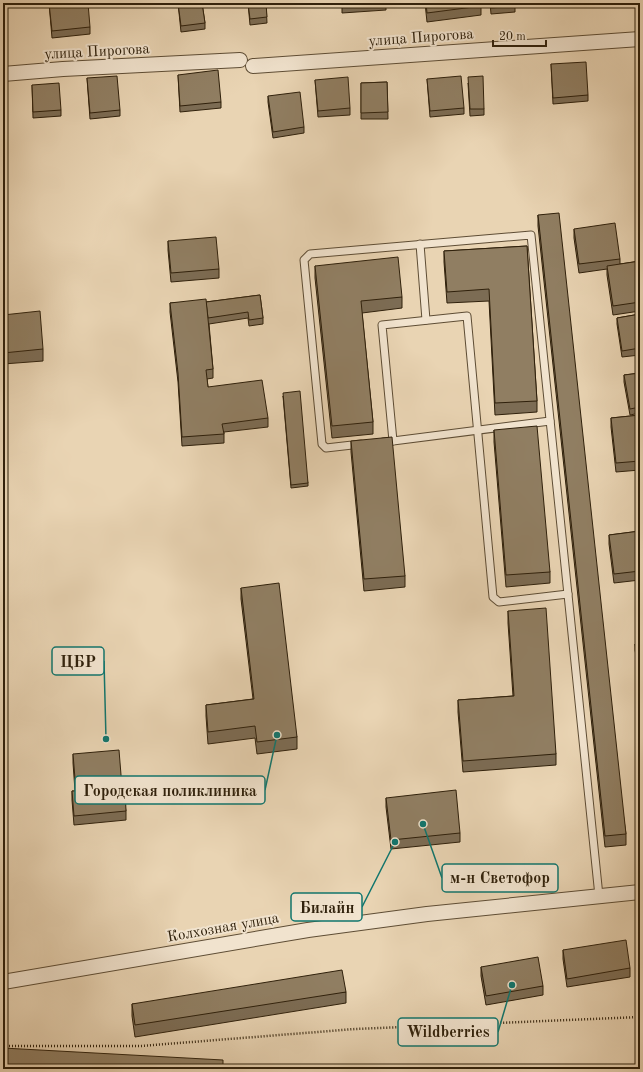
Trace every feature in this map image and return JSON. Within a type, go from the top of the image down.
[{"type":"street","name":"улица Пирогова","points":[[3,74],[64,69],[247,63],[640,38]]},
{"type":"street","name":"Колхозная улица","points":[[3,982],[308,930],[427,914],[640,892]]},
{"type":"lane","points":[[550,421],[326,448],[322,444],[304,260],[310,254],[531,235],[568,594],[598,896]]},
{"type":"lane","points":[[420,244],[426,320]]},
{"type":"lane","points":[[393,441],[382,325],[467,316],[479,430],[493,597],[499,602],[568,594]]},
{"type":"path","points":[[3,1046],[141,1046],[355,1028],[640,1017]]},
{"type":"building","points":[[49,3],[88,3],[90,27],[52,31]]},
{"type":"building","points":[[178,3],[202,3],[205,23],[181,26]]},
{"type":"building","points":[[248,3],[266,3],[267,17],[250,19]]},
{"type":"building","points":[[426,3],[481,3],[481,6],[427,13]]},
{"type":"building","points":[[490,3],[515,3],[515,6],[491,8]]},
{"type":"building","points":[[586,62],[588,95],[553,98],[551,64]]},
{"type":"building","points":[[218,70],[221,102],[180,106],[178,75]]},
{"type":"building","points":[[117,76],[120,110],[90,113],[87,78]]},
{"type":"building","points":[[461,76],[464,108],[430,111],[427,79]]},
{"type":"building","points":[[483,76],[484,109],[470,109],[468,77]]},
{"type":"building","points":[[348,77],[350,108],[318,111],[315,80]]},
{"type":"building","points":[[387,82],[388,112],[361,113],[361,83]]},
{"type":"building","points":[[59,83],[61,110],[33,112],[32,85]]},
{"type":"building","points":[[300,92],[304,127],[273,132],[268,96]]},
{"type":"building","points":[[3,101],[5,121],[3,121]]},
{"type":"building","points":[[559,213],[626,834],[605,836],[538,215]]},
{"type":"building","points":[[615,223],[620,259],[579,264],[574,229]]},
{"type":"building","points":[[216,237],[219,269],[171,273],[168,241]]},
{"type":"building","points":[[527,246],[537,401],[495,403],[489,289],[447,292],[444,251]]},
{"type":"building","points":[[398,257],[402,297],[361,301],[373,422],[332,426],[315,266]]},
{"type":"building","points":[[640,261],[640,302],[613,306],[607,266]]},
{"type":"building","points":[[260,295],[263,318],[249,320],[248,312],[208,318],[206,302]]},
{"type":"building","points":[[206,299],[213,369],[206,370],[208,387],[262,380],[268,418],[222,424],[224,434],[182,437],[178,373],[170,303]]},
{"type":"building","points":[[40,311],[43,349],[3,353],[3,315]]},
{"type":"building","points":[[640,314],[640,348],[622,351],[617,318]]},
{"type":"building","points":[[640,373],[640,407],[630,409],[624,375]]},
{"type":"building","points":[[300,391],[308,483],[291,485],[283,393]]},
{"type":"building","points":[[640,415],[640,461],[616,463],[611,418]]},
{"type":"building","points":[[537,426],[550,572],[506,575],[494,430]]},
{"type":"building","points":[[392,437],[405,576],[364,579],[351,441]]},
{"type":"building","points":[[640,531],[640,571],[614,574],[609,535]]},
{"type":"building","points":[[279,583],[297,737],[257,742],[255,726],[208,732],[206,705],[254,699],[241,588]]},
{"type":"building","points":[[636,589],[640,589],[640,628],[639,628]]},
{"type":"building","points":[[546,608],[556,754],[463,761],[458,700],[514,696],[508,611]]},
{"type":"building","points":[[640,643],[640,673],[635,644]]},
{"type":"building","points":[[119,750],[122,787],[125,787],[126,811],[74,816],[72,791],[76,791],[73,754]]},
{"type":"building","points":[[456,790],[460,833],[391,840],[386,798]]},
{"type":"building","points":[[626,940],[630,968],[567,979],[563,950]]},
{"type":"building","points":[[538,957],[543,986],[486,996],[481,967]]},
{"type":"building","points":[[342,970],[346,992],[135,1025],[132,1004]]},
{"type":"building","points":[[3,1048],[223,1060],[223,1069],[3,1069]]},
{"type":"place","name":"Городская поликлиника","points":[[277,735]]},
{"type":"place","name":"ЦБР","points":[[106,739]]},
{"type":"place","name":"м-н Светофор","points":[[423,824]]},
{"type":"place","name":"Билайн","points":[[395,842]]},
{"type":"place","name":"Wildberries","points":[[512,985]]}]
